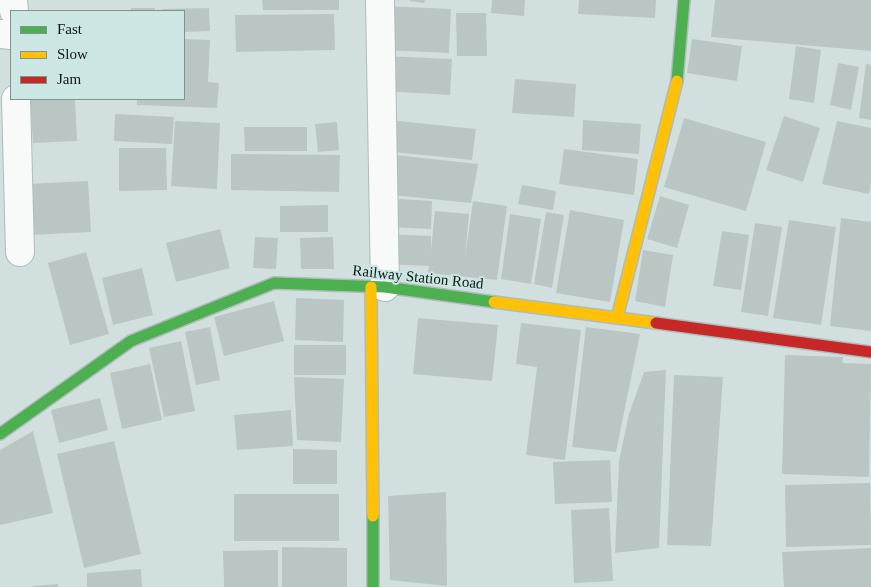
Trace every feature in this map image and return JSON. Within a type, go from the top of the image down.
[{"type":"street","points":[[373,587],[380,0]]},
{"type":"street","points":[[617,318],[677,80],[684,0]]},
{"type":"street","points":[[16,100],[20,252]]},
{"type":"street","name":"Railway Station Road","points":[[0,434],[131,341],[274,283],[378,287],[871,352]]},
{"type":"building","points":[[262,0],[339,0],[339,10],[263,10]]},
{"type":"building","points":[[410,0],[425,0],[424,3]]},
{"type":"building","points":[[492,0],[525,0],[524,16],[491,13]]},
{"type":"building","points":[[579,0],[656,0],[655,18],[578,14]]},
{"type":"building","points":[[715,0],[871,0],[871,51],[711,37]]},
{"type":"building","points":[[384,6],[451,9],[449,53],[382,50]]},
{"type":"building","points":[[131,8],[155,8],[155,10],[131,10]]},
{"type":"building","points":[[209,8],[210,31],[185,32],[185,10],[162,9]]},
{"type":"building","points":[[456,13],[486,13],[487,56],[457,56]]},
{"type":"building","points":[[334,14],[335,50],[236,52],[235,15]]},
{"type":"building","points":[[185,39],[210,40],[208,82],[219,83],[217,108],[137,105],[137,100],[185,100]]},
{"type":"building","points":[[692,39],[742,46],[737,81],[687,73]]},
{"type":"building","points":[[796,46],[821,50],[814,103],[789,99]]},
{"type":"building","points":[[385,56],[452,59],[450,95],[384,91]]},
{"type":"building","points":[[838,63],[859,67],[851,110],[830,105]]},
{"type":"building","points":[[866,64],[871,65],[871,120],[859,118]]},
{"type":"building","points":[[515,79],[576,84],[574,117],[512,113]]},
{"type":"building","points":[[30,100],[75,100],[77,141],[33,143]]},
{"type":"building","points":[[115,114],[174,117],[172,144],[114,141]]},
{"type":"building","points":[[784,116],[820,128],[803,182],[766,170]]},
{"type":"building","points":[[684,118],[766,142],[746,211],[664,187]]},
{"type":"building","points":[[388,120],[476,129],[472,160],[385,151]]},
{"type":"building","points":[[583,120],[641,124],[639,154],[582,150]]},
{"type":"building","points":[[175,121],[220,123],[217,189],[171,186]]},
{"type":"building","points":[[837,121],[871,128],[871,183],[869,194],[822,184]]},
{"type":"building","points":[[337,122],[339,150],[318,152],[315,124]]},
{"type":"building","points":[[244,127],[307,127],[307,151],[245,151]]},
{"type":"building","points":[[119,148],[166,148],[167,190],[119,191]]},
{"type":"building","points":[[564,149],[638,159],[634,195],[559,184]]},
{"type":"building","points":[[231,154],[340,155],[339,192],[231,190]]},
{"type":"building","points":[[395,155],[478,164],[471,203],[392,195]]},
{"type":"building","points":[[88,181],[91,232],[30,235],[27,184]]},
{"type":"building","points":[[522,185],[556,191],[553,210],[518,204]]},
{"type":"building","points":[[660,196],[689,205],[677,248],[647,239]]},
{"type":"building","points":[[384,198],[432,201],[431,229],[386,227]]},
{"type":"building","points":[[473,201],[507,206],[497,280],[428,273],[429,266],[386,264],[385,234],[431,236],[431,250],[435,211],[469,214],[465,258]]},
{"type":"building","points":[[328,205],[328,232],[280,232],[280,206]]},
{"type":"building","points":[[570,210],[624,220],[610,302],[556,293]]},
{"type":"building","points":[[546,212],[564,215],[552,288],[534,284]]},
{"type":"building","points":[[510,214],[541,219],[531,284],[501,279]]},
{"type":"building","points":[[841,218],[871,222],[871,331],[830,326]]},
{"type":"building","points":[[789,220],[836,227],[821,325],[773,318]]},
{"type":"building","points":[[755,223],[782,227],[768,316],[741,312]]},
{"type":"building","points":[[220,229],[230,268],[176,282],[166,243]]},
{"type":"building","points":[[722,231],[749,235],[741,290],[713,286]]},
{"type":"building","points":[[255,237],[278,238],[276,269],[253,268]]},
{"type":"building","points":[[333,237],[334,269],[301,269],[300,238]]},
{"type":"building","points":[[643,250],[673,255],[665,307],[635,301]]},
{"type":"building","points":[[86,252],[109,334],[70,345],[48,263]]},
{"type":"building","points":[[142,268],[153,315],[113,325],[102,278]]},
{"type":"building","points":[[296,298],[344,300],[343,342],[295,340]]},
{"type":"building","points":[[274,301],[284,341],[224,356],[214,317]]},
{"type":"building","points":[[418,318],[498,325],[492,381],[413,374]]},
{"type":"building","points":[[521,323],[581,330],[565,460],[526,455],[537,367],[516,364]]},
{"type":"building","points":[[210,327],[220,380],[196,385],[185,332]]},
{"type":"building","points":[[586,327],[640,334],[616,452],[572,447]]},
{"type":"building","points":[[181,341],[195,411],[164,417],[149,348]]},
{"type":"building","points":[[294,345],[346,345],[346,375],[294,375]]},
{"type":"building","points":[[785,355],[843,357],[842,363],[871,364],[869,477],[782,474]]},
{"type":"building","points":[[150,364],[162,420],[122,429],[110,373]]},
{"type":"building","points":[[666,370],[659,548],[615,553],[619,461],[629,414],[644,372]]},
{"type":"building","points":[[674,375],[723,377],[711,546],[667,545]]},
{"type":"building","points":[[294,377],[344,379],[341,442],[297,440]]},
{"type":"building","points":[[100,398],[108,430],[59,443],[51,410]]},
{"type":"building","points":[[291,410],[293,446],[237,450],[234,415]]},
{"type":"building","points":[[33,431],[53,513],[0,525],[0,450]]},
{"type":"building","points":[[114,441],[141,554],[84,568],[57,454]]},
{"type":"building","points":[[293,449],[337,450],[337,484],[293,484]]},
{"type":"building","points":[[610,460],[612,502],[555,504],[553,462]]},
{"type":"building","points":[[870,483],[871,545],[786,547],[785,485]]},
{"type":"building","points":[[446,492],[447,586],[390,580],[388,496]]},
{"type":"building","points":[[234,494],[339,494],[339,541],[234,541]]},
{"type":"building","points":[[609,508],[613,581],[574,583],[571,510]]},
{"type":"building","points":[[282,547],[347,548],[347,587],[282,587]]},
{"type":"building","points":[[871,548],[871,587],[784,587],[782,552]]},
{"type":"building","points":[[278,550],[278,587],[224,587],[223,551]]},
{"type":"building","points":[[141,569],[142,587],[87,587],[87,573]]},
{"type":"building","points":[[58,584],[58,587],[33,587],[33,586]]},
{"type":"traffic: fast","points":[[677,81],[684,0]]},
{"type":"traffic: fast","points":[[0,434],[131,341],[274,283],[385,287],[494,302]]},
{"type":"traffic: fast","points":[[373,516],[373,587]]},
{"type":"traffic: slow","points":[[617,318],[677,81]]},
{"type":"traffic: slow","points":[[371,287],[373,516]]},
{"type":"traffic: slow","points":[[494,302],[656,323]]},
{"type":"traffic: jam","points":[[656,323],[871,352]]}]
